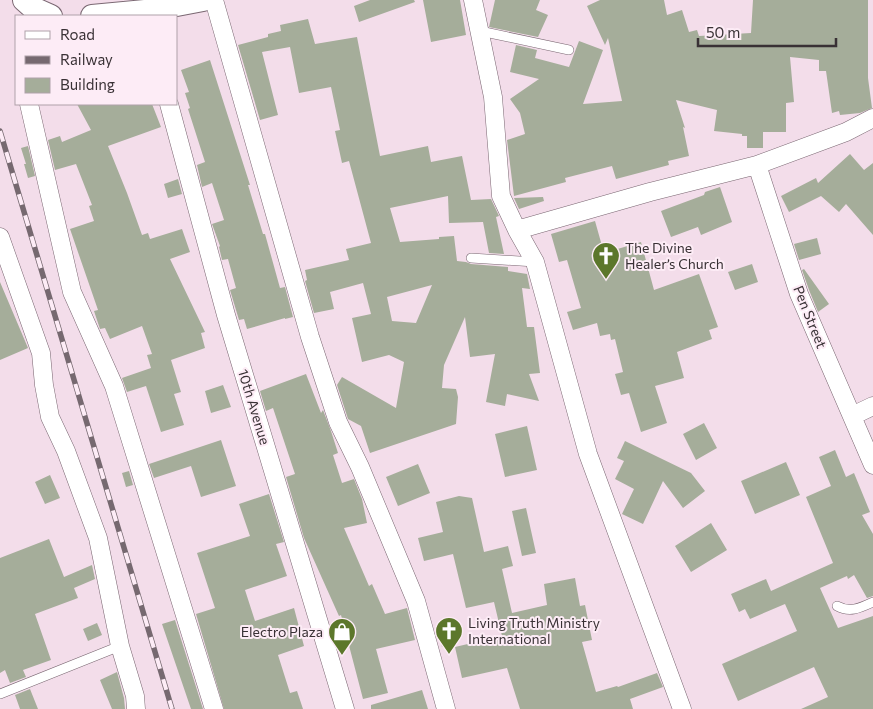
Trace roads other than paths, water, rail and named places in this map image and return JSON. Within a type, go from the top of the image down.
[{"type":"street","points":[[100,15],[203,0]]},
{"type":"street","points":[[214,0],[310,337],[338,422],[360,467],[416,601],[446,709]]},
{"type":"street","points":[[473,0],[493,97],[501,196],[517,230],[536,262],[588,454],[682,709]]},
{"type":"street","points":[[29,105],[72,292],[114,386],[214,709]]},
{"type":"street","name":"10th Avenue","points":[[169,105],[226,315],[346,709]]},
{"type":"street","points":[[517,230],[650,192],[757,165],[846,132],[873,118]]},
{"type":"street","name":"Pen Street","points":[[757,165],[799,294],[873,465]]},
{"type":"street","points":[[0,237],[41,353],[50,417],[66,451],[98,538],[120,646],[135,696],[136,709]]},
{"type":"street","points":[[852,416],[873,406]]},
{"type":"lane","points":[[480,31],[569,50]]},
{"type":"lane","points":[[471,258],[536,262]]},
{"type":"lane","points":[[837,606],[843,609],[856,610],[873,602]]},
{"type":"lane","points":[[0,694],[120,646]]},
{"type":"railway","points":[[0,131],[172,709]]},
{"type":"place","name":"The Divine Healer’s Church","points":[[606,280]]},
{"type":"place","name":"Living Truth Ministry International","points":[[449,655]]},
{"type":"place","name":"Electro Plaza","points":[[342,656]]}]
